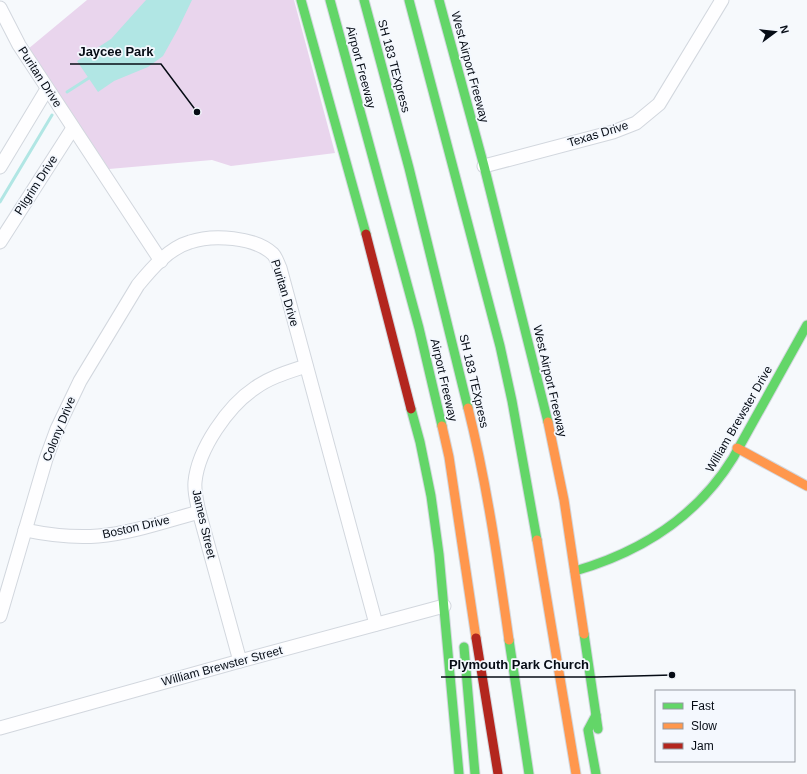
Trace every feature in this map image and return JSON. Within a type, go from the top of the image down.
[{"type":"main road","points":[[301,0],[377,275],[420,442],[431,496],[444,606],[459,774]]},
{"type":"main road","name":"Airport Freeway","points":[[330,0],[434,389],[450,457],[471,606],[498,774]]},
{"type":"main road","name":"SH 183 TEXpress","points":[[364,0],[409,168],[460,370],[476,440],[500,577],[529,774]]},
{"type":"main road","points":[[409,0],[508,381],[541,560],[576,774]]},
{"type":"main road","name":"West Airport Freeway","points":[[439,0],[484,166],[552,439],[564,500],[600,738]]},
{"type":"main road","name":"William Brewster Drive","points":[[575,571],[609,560],[660,534],[690,510],[704,496],[720,477],[738,448],[807,325]]},
{"type":"main road","name":"SH 183 TEXpress","points":[[480,417],[516,621]]},
{"type":"main road","points":[[738,448],[807,486]]},
{"type":"main road","points":[[471,606],[464,647],[475,774]]},
{"type":"main road","points":[[565,714],[567,774]]},
{"type":"main road","points":[[596,715],[588,730],[596,774]]},
{"type":"street","name":"Texas Drive","points":[[484,166],[613,132],[636,123],[660,104],[722,0]]},
{"type":"street","name":"Puritan Drive","points":[[0,8],[19,45],[160,261],[171,252],[190,242],[211,237],[252,242],[274,255],[280,268],[376,624]]},
{"type":"street","points":[[0,167],[47,89]]},
{"type":"street","name":"Pilgrim Drive","points":[[0,242],[73,128]]},
{"type":"street","name":"Colony Drive","points":[[0,616],[46,459],[66,408],[80,380],[138,285],[160,261]]},
{"type":"street","name":"James Street","points":[[240,660],[199,512],[195,491],[197,471],[205,450],[223,420],[246,394],[255,387],[277,376],[306,366]]},
{"type":"street","name":"Boston Drive","points":[[25,530],[62,536],[100,536],[130,531],[199,512]]},
{"type":"street","name":"William Brewster Street","points":[[0,728],[240,660],[444,606]]},
{"type":"shaded area","points":[[87,0],[294,0],[335,153],[231,166],[212,160],[109,169],[28,49]]},
{"type":"water","points":[[146,0],[192,0],[163,56],[148,67],[114,81],[98,92],[77,61],[111,39]]},
{"type":"waterway","points":[[67,92],[92,76]]},
{"type":"waterway","points":[[0,202],[52,115]]},
{"type":"traffic: fast","points":[[301,0],[366,234]]},
{"type":"traffic: fast","points":[[330,0],[419,328],[442,426]]},
{"type":"traffic: fast","points":[[364,0],[409,168],[468,408]]},
{"type":"traffic: fast","points":[[409,0],[500,346],[512,401],[537,540]]},
{"type":"traffic: fast","points":[[439,0],[484,166],[548,422]]},
{"type":"traffic: fast","points":[[575,571],[622,554],[644,543],[665,530],[702,498],[733,458],[807,325]]},
{"type":"traffic: fast","points":[[411,409],[420,442],[431,496],[439,554],[459,774]]},
{"type":"traffic: fast","points":[[584,634],[598,729]]},
{"type":"traffic: fast","points":[[509,640],[529,774]]},
{"type":"traffic: fast","points":[[464,647],[475,774]]},
{"type":"traffic: fast","points":[[596,715],[588,730],[596,774]]},
{"type":"traffic: slow","points":[[468,408],[486,494],[509,640]]},
{"type":"traffic: slow","points":[[548,422],[564,500],[584,634]]},
{"type":"traffic: slow","points":[[442,426],[449,457],[476,638]]},
{"type":"traffic: slow","points":[[737,448],[807,486]]},
{"type":"traffic: slow","points":[[537,540],[576,774]]},
{"type":"traffic: jam","points":[[366,234],[411,409]]},
{"type":"traffic: jam","points":[[476,638],[498,774]]},
{"type":"place","name":"Jaycee Park","points":[[197,112]]},
{"type":"place","name":"Plymouth Park Church","points":[[672,675]]}]
